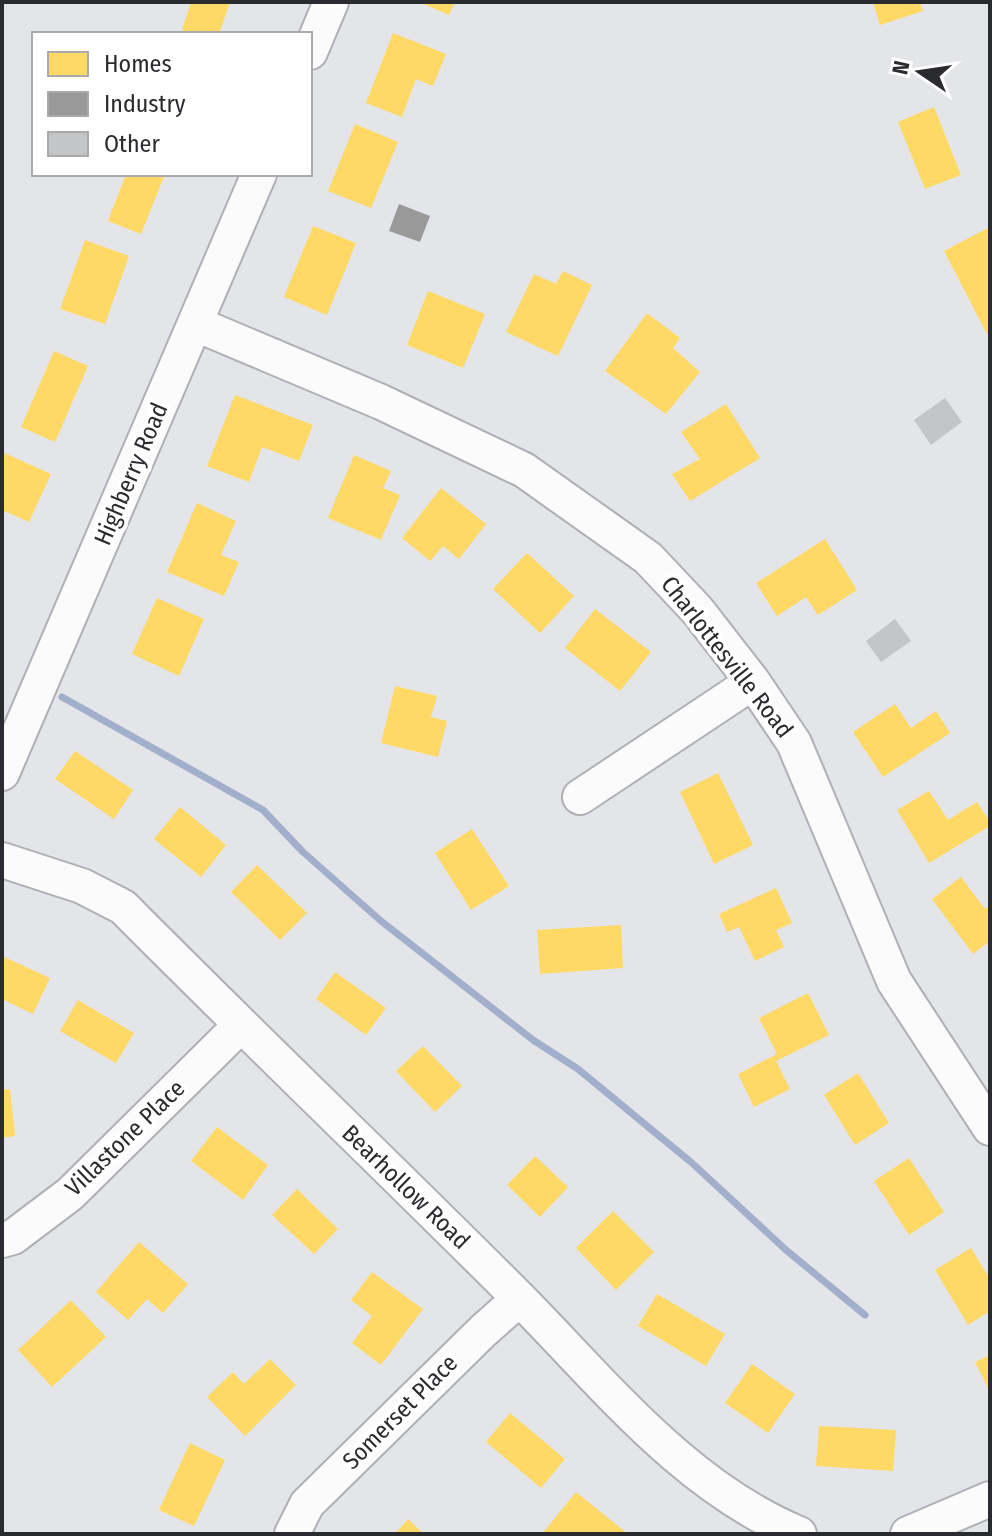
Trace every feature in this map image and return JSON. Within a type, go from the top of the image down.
[{"type":"street","points":[[312,47],[331,2]]},
{"type":"street","name":"Highberry Road","points":[[2,773],[258,176]]},
{"type":"street","name":"Charlottesville Road","points":[[196,324],[381,402],[524,470],[648,558],[697,610],[753,682],[794,743],[894,981],[990,1128]]},
{"type":"street","points":[[580,797],[753,682]]},
{"type":"street","name":"Bearhollow Road","points":[[2,860],[82,886],[123,907],[673,1455],[763,1519],[799,1534]]},
{"type":"street","name":"Villastone Place","points":[[2,1240],[13,1237],[70,1194],[241,1025]]},
{"type":"street","name":"Somerset Place","points":[[292,1534],[307,1504],[519,1299]]},
{"type":"street","points":[[908,1534],[990,1499]]},
{"type":"building: Homes","points":[[191,2],[230,2],[220,32],[182,30]]},
{"type":"building: Homes","points":[[419,2],[455,2],[449,15]]},
{"type":"building: Homes","points":[[873,2],[920,2],[923,11],[880,25]]},
{"type":"building: Homes","points":[[393,33],[446,54],[433,86],[416,79],[402,117],[366,103]]},
{"type":"building: Homes","points":[[934,107],[961,175],[925,189],[898,122]]},
{"type":"building: Homes","points":[[355,124],[398,142],[371,208],[328,191]]},
{"type":"building: Homes","points":[[125,176],[164,176],[141,234],[108,221]]},
{"type":"building: Homes","points":[[313,226],[356,243],[327,315],[284,297]]},
{"type":"building: Homes","points":[[990,227],[990,340],[944,251]]},
{"type":"building: Homes","points":[[85,240],[129,256],[105,324],[60,309]]},
{"type":"building: Homes","points":[[563,271],[592,285],[558,356],[506,332],[534,274],[556,284]]},
{"type":"building: Homes","points":[[428,291],[485,314],[463,368],[407,345]]},
{"type":"building: Homes","points":[[647,313],[680,338],[673,348],[700,372],[666,414],[605,371]]},
{"type":"building: Homes","points":[[54,351],[88,366],[55,442],[21,427]]},
{"type":"building: Homes","points":[[235,395],[313,425],[299,461],[262,447],[249,482],[207,466]]},
{"type":"building: Homes","points":[[726,404],[760,458],[690,501],[672,474],[700,459],[681,432]]},
{"type":"building: Homes","points":[[2,452],[51,474],[29,522],[2,510]]},
{"type":"building: Homes","points":[[354,455],[391,471],[383,488],[400,495],[381,540],[328,518]]},
{"type":"building: Homes","points":[[441,488],[486,524],[459,559],[443,546],[430,561],[402,538]]},
{"type":"building: Homes","points":[[197,503],[236,521],[221,555],[239,562],[224,596],[167,572]]},
{"type":"building: Homes","points":[[825,539],[857,590],[818,615],[806,597],[777,616],[756,583]]},
{"type":"building: Homes","points":[[527,553],[574,596],[540,633],[493,589]]},
{"type":"building: Homes","points":[[157,598],[204,619],[179,676],[132,654]]},
{"type":"building: Homes","points":[[595,609],[651,652],[620,691],[565,648]]},
{"type":"building: Homes","points":[[395,686],[437,696],[431,717],[447,721],[438,757],[381,743]]},
{"type":"building: Homes","points":[[895,704],[911,728],[936,711],[950,733],[883,777],[853,732]]},
{"type":"building: Homes","points":[[75,751],[133,790],[114,819],[55,779]]},
{"type":"building: Homes","points":[[718,773],[753,845],[714,864],[680,792]]},
{"type":"building: Homes","points":[[929,791],[948,820],[977,802],[990,826],[929,863],[897,810]]},
{"type":"building: Homes","points":[[180,807],[226,845],[201,877],[154,839]]},
{"type":"building: Homes","points":[[472,829],[509,886],[471,910],[435,853]]},
{"type":"building: Homes","points":[[257,865],[307,913],[280,940],[231,892]]},
{"type":"building: Homes","points":[[961,877],[985,909],[990,905],[990,941],[973,954],[932,899]]},
{"type":"building: Homes","points":[[776,888],[792,923],[776,930],[784,947],[755,961],[739,927],[727,932],[719,914]]},
{"type":"building: Homes","points":[[621,925],[623,968],[540,974],[537,930]]},
{"type":"building: Homes","points":[[2,956],[50,978],[33,1014],[2,999]]},
{"type":"building: Homes","points":[[335,972],[386,1008],[366,1035],[316,999]]},
{"type":"building: Homes","points":[[808,993],[829,1035],[776,1061],[790,1089],[754,1107],[738,1074],[777,1054],[759,1018]]},
{"type":"building: Homes","points":[[78,1000],[134,1033],[116,1063],[60,1031]]},
{"type":"building: Homes","points":[[423,1046],[462,1086],[435,1112],[396,1071]]},
{"type":"building: Homes","points":[[858,1073],[889,1123],[855,1145],[824,1095]]},
{"type":"building: Homes","points":[[10,1089],[15,1136],[2,1138],[2,1090]]},
{"type":"building: Homes","points":[[217,1127],[268,1165],[243,1200],[191,1161]]},
{"type":"building: Homes","points":[[535,1156],[568,1187],[540,1217],[507,1185]]},
{"type":"building: Homes","points":[[909,1158],[944,1212],[909,1235],[874,1181]]},
{"type":"building: Homes","points":[[297,1189],[338,1229],[314,1254],[272,1215]]},
{"type":"building: Homes","points":[[613,1211],[654,1252],[616,1290],[576,1248]]},
{"type":"building: Homes","points":[[139,1242],[188,1284],[163,1313],[147,1299],[128,1320],[96,1292]]},
{"type":"building: Homes","points":[[971,1248],[990,1279],[990,1311],[968,1325],[935,1270]]},
{"type":"building: Homes","points":[[372,1272],[423,1309],[381,1365],[352,1343],[372,1316],[351,1300]]},
{"type":"building: Homes","points":[[657,1294],[725,1334],[706,1366],[638,1326]]},
{"type":"building: Homes","points":[[71,1300],[106,1337],[52,1387],[18,1350]]},
{"type":"building: Homes","points":[[990,1355],[990,1392],[975,1362]]},
{"type":"building: Homes","points":[[270,1359],[296,1385],[245,1436],[207,1397],[233,1372],[244,1384]]},
{"type":"building: Homes","points":[[752,1364],[795,1394],[768,1433],[725,1403]]},
{"type":"building: Homes","points":[[510,1413],[565,1459],[541,1488],[486,1442]]},
{"type":"building: Homes","points":[[819,1426],[896,1430],[893,1471],[816,1466]]},
{"type":"building: Homes","points":[[190,1443],[225,1460],[194,1526],[159,1510]]},
{"type":"building: Homes","points":[[576,1492],[628,1534],[542,1534]]},
{"type":"building: Homes","points":[[408,1519],[424,1534],[395,1534]]},
{"type":"building: Industry","points":[[399,204],[430,216],[420,242],[389,231]]},
{"type":"building: Other","points":[[945,398],[962,422],[931,445],[914,420]]},
{"type":"building: Other","points":[[895,619],[911,641],[881,662],[866,641]]},
{"type":"waterway","points":[[62,697],[263,810],[303,852],[381,921],[533,1040],[578,1069],[692,1163],[786,1250],[865,1315]]}]
